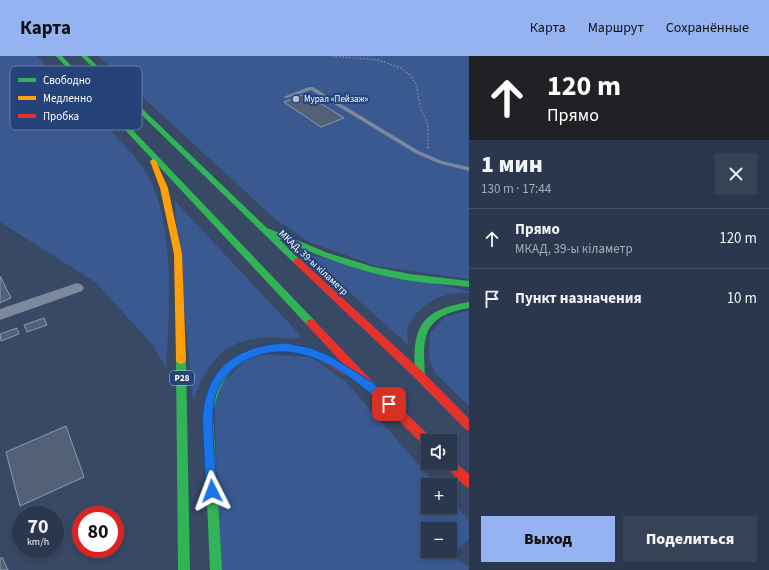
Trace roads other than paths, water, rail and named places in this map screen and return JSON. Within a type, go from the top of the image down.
[{"type":"main road","points":[[58,56],[68,66]]},
{"type":"main road","name":"МКАД, 39-ы кіламетр","points":[[84,56],[94,66]]},
{"type":"main road","name":"МКАД, 39-ы кіламетр","points":[[142,112],[263,229],[420,376],[469,426]]},
{"type":"main road","points":[[130,130],[369,385],[421,435]]},
{"type":"main road","name":"Р28","points":[[149,150],[164,188],[178,254],[183,422],[184,570]]},
{"type":"main road","points":[[263,229],[302,246],[378,271],[421,279],[469,284]]},
{"type":"main road","points":[[420,376],[417,356],[419,342],[422,330],[429,319],[441,310],[461,305],[469,305]]},
{"type":"main road","points":[[216,570],[208,412],[212,391],[221,375],[228,367],[240,358],[258,350],[286,347],[311,352],[326,359],[369,385]]},
{"type":"main road","points":[[456,470],[469,482]]},
{"type":"street","points":[[0,315],[77,288]]},
{"type":"lane","points":[[285,98],[311,88],[417,152],[440,162],[469,169]]},
{"type":"place","name":"Мурал «Пейзаж»","points":[[296,99]]}]
